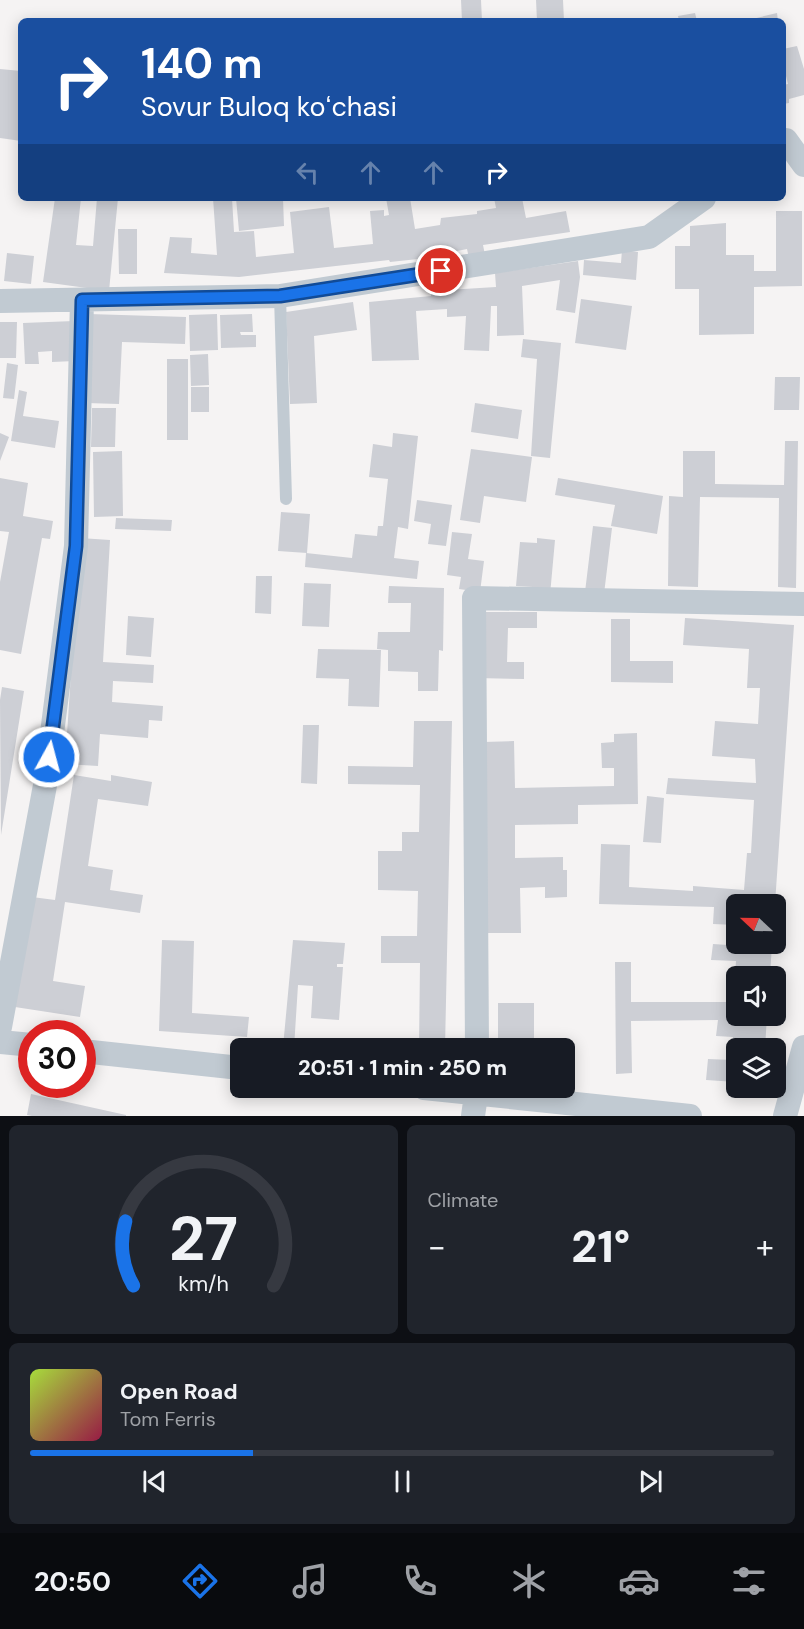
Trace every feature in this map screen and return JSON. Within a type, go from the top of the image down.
[{"type":"street","points":[[791,139],[804,165]]},
{"type":"street","points":[[0,301],[280,296],[649,237],[700,201]]},
{"type":"street","points":[[0,1027],[4,987],[46,780],[76,546],[82,300]]},
{"type":"street","points":[[477,1038],[474,598],[804,604]]},
{"type":"street","points":[[0,1042],[18,1044]]},
{"type":"street","points":[[785,1116],[804,1047]]},
{"type":"street","points":[[96,1053],[230,1067]]},
{"type":"street","points":[[476,1099],[690,1116]]},
{"type":"lane","points":[[280,296],[286,499]]},
{"type":"building","points":[[461,0],[481,0],[482,18],[462,18]]},
{"type":"building","points":[[536,0],[563,0],[564,18],[537,18]]},
{"type":"building","points":[[695,13],[696,18],[678,18],[678,16]]},
{"type":"building","points":[[777,13],[778,18],[756,18]]},
{"type":"building","points":[[797,46],[804,69],[804,95],[789,99],[789,103],[786,104],[786,84],[788,84],[786,48]]},
{"type":"building","points":[[0,69],[18,71],[18,141],[0,138]]},
{"type":"building","points":[[55,201],[81,201],[76,245],[93,246],[97,201],[118,201],[109,291],[43,282]]},
{"type":"building","points":[[213,201],[232,201],[234,232],[254,231],[256,257],[294,253],[290,212],[329,207],[334,248],[373,244],[370,211],[384,210],[384,216],[389,215],[387,201],[410,201],[415,229],[440,225],[441,218],[477,214],[477,211],[496,208],[495,201],[523,201],[526,218],[566,211],[570,232],[483,245],[485,255],[469,258],[467,249],[418,259],[390,262],[389,260],[239,277],[164,273],[170,237],[192,238],[191,253],[217,255]]},
{"type":"building","points":[[236,201],[283,201],[284,226],[239,231]]},
{"type":"building","points":[[776,211],[802,211],[802,286],[754,287],[754,334],[699,335],[699,289],[675,289],[675,246],[690,246],[690,226],[726,223],[726,255],[754,255],[754,271],[776,271]]},
{"type":"building","points":[[118,229],[137,229],[137,274],[119,274]]},
{"type":"building","points":[[622,250],[638,252],[636,280],[583,275],[584,260],[621,263]]},
{"type":"building","points":[[7,253],[34,256],[31,284],[4,281]]},
{"type":"building","points":[[578,261],[580,277],[575,313],[556,310],[560,280],[522,286],[524,335],[497,336],[497,306],[491,306],[489,351],[464,350],[466,316],[447,317],[447,309],[416,311],[419,360],[372,361],[369,302],[431,296],[431,291],[496,287],[495,273]]},
{"type":"building","points":[[581,299],[632,306],[626,350],[575,343]]},
{"type":"building","points":[[353,302],[357,330],[314,336],[317,403],[290,404],[286,312]]},
{"type":"building","points":[[89,314],[186,317],[185,344],[122,342],[119,404],[86,403]]},
{"type":"building","points":[[217,314],[218,350],[190,351],[189,315]]},
{"type":"building","points":[[252,314],[253,332],[240,332],[241,335],[256,335],[256,347],[221,348],[220,315]]},
{"type":"building","points":[[74,321],[75,361],[52,362],[52,351],[38,352],[39,364],[25,364],[23,323]]},
{"type":"building","points":[[0,322],[17,322],[16,358],[0,358]]},
{"type":"building","points":[[523,339],[561,343],[550,458],[531,456],[537,359],[521,357]]},
{"type":"building","points":[[208,354],[209,385],[191,386],[190,355]]},
{"type":"building","points":[[167,359],[188,359],[188,440],[167,440]]},
{"type":"building","points":[[7,363],[18,365],[14,399],[3,398]]},
{"type":"building","points":[[775,377],[800,377],[799,410],[774,410]]},
{"type":"building","points":[[191,387],[209,387],[209,412],[191,412]]},
{"type":"building","points":[[19,390],[27,392],[23,416],[59,421],[55,448],[11,441]]},
{"type":"building","points":[[475,403],[522,410],[518,439],[471,432]]},
{"type":"building","points":[[92,408],[116,408],[115,447],[91,447]]},
{"type":"building","points":[[0,433],[9,437],[0,461]]},
{"type":"building","points":[[393,433],[418,436],[408,529],[398,527],[394,558],[419,561],[417,579],[305,567],[306,553],[352,558],[355,534],[377,536],[378,526],[383,526],[388,479],[369,477],[373,444],[392,447]]},
{"type":"building","points":[[785,441],[798,441],[796,588],[778,587],[779,498],[700,497],[698,587],[668,586],[669,496],[683,497],[683,451],[715,451],[715,484],[784,485]]},
{"type":"building","points":[[471,449],[532,457],[526,502],[484,496],[480,523],[460,520]]},
{"type":"building","points":[[122,451],[123,516],[94,517],[93,452]]},
{"type":"building","points":[[0,478],[28,483],[23,516],[53,521],[50,539],[42,538],[21,654],[0,650],[0,582],[9,532],[0,531]]},
{"type":"building","points":[[558,478],[663,496],[657,534],[611,526],[615,505],[555,495]]},
{"type":"building","points":[[417,500],[452,505],[446,546],[428,544],[431,524],[414,521]]},
{"type":"building","points":[[281,512],[310,514],[307,553],[278,551]]},
{"type":"building","points":[[116,518],[172,520],[171,531],[115,529]]},
{"type":"building","points":[[593,526],[612,528],[604,594],[585,592]]},
{"type":"building","points":[[452,532],[472,534],[468,559],[484,561],[480,592],[459,589],[461,577],[447,575]]},
{"type":"building","points":[[80,538],[110,540],[103,662],[154,665],[153,683],[113,681],[112,702],[163,706],[162,721],[149,720],[148,738],[100,734],[98,766],[65,764]]},
{"type":"building","points":[[537,538],[555,540],[550,595],[533,587],[516,586],[520,542],[537,543]]},
{"type":"building","points":[[256,576],[272,576],[271,614],[255,613]]},
{"type":"building","points":[[304,583],[331,584],[329,627],[302,626]]},
{"type":"building","points":[[389,586],[444,588],[443,651],[439,650],[438,691],[418,691],[418,672],[388,671],[388,650],[377,649],[378,632],[410,632],[411,603],[388,603]]},
{"type":"building","points":[[477,612],[537,612],[537,628],[508,628],[507,662],[524,662],[524,679],[476,678]]},
{"type":"building","points":[[128,616],[154,618],[151,657],[126,655]]},
{"type":"building","points":[[685,618],[794,625],[776,894],[726,894],[726,925],[713,924],[714,907],[599,904],[601,844],[630,845],[629,887],[693,891],[693,886],[744,890],[747,853],[751,853],[754,800],[666,794],[668,778],[756,783],[755,759],[712,756],[715,721],[758,724],[760,688],[747,688],[749,649],[683,645]]},
{"type":"building","points":[[611,619],[630,619],[630,661],[673,661],[673,683],[611,682]]},
{"type":"building","points":[[318,649],[381,650],[379,707],[348,706],[349,679],[316,678]]},
{"type":"building","points":[[2,687],[24,691],[1,835],[0,700]]},
{"type":"building","points":[[414,721],[452,721],[445,1038],[419,1038],[420,963],[381,963],[381,936],[417,936],[418,891],[378,890],[378,851],[402,851],[402,832],[419,832],[420,785],[348,784],[348,766],[413,767]]},
{"type":"building","points":[[303,725],[319,725],[317,784],[301,783]]},
{"type":"building","points":[[637,733],[638,804],[578,805],[578,824],[515,825],[515,858],[563,857],[563,870],[567,870],[567,897],[545,898],[545,887],[520,888],[521,933],[485,933],[483,742],[514,741],[515,788],[614,786],[614,768],[602,768],[601,743],[614,742],[614,734]]},
{"type":"building","points":[[74,775],[111,781],[111,775],[152,782],[148,806],[98,799],[88,866],[113,870],[110,890],[143,895],[140,913],[65,902],[53,981],[85,986],[80,1017],[15,1007],[32,897],[55,900]]},
{"type":"building","points":[[647,796],[664,798],[661,843],[643,842]]},
{"type":"building","points":[[162,940],[194,941],[192,1013],[249,1017],[247,1037],[159,1031]]},
{"type":"building","points":[[293,940],[345,943],[343,964],[337,964],[337,967],[343,967],[339,1020],[311,1018],[313,986],[298,985],[295,1038],[284,1038]]},
{"type":"building","points":[[713,944],[726,945],[726,954],[771,954],[771,966],[736,966],[736,961],[711,960]]},
{"type":"building","points":[[615,962],[631,962],[631,1002],[726,1002],[726,1026],[766,1026],[766,1038],[716,1036],[718,1020],[631,1021],[632,1073],[616,1074]]},
{"type":"building","points":[[498,1003],[534,1003],[534,1038],[498,1038]]},
{"type":"building","points":[[708,1059],[726,1060],[726,1081],[706,1080]]},
{"type":"building","points":[[30,1098],[49,1098],[126,1116],[32,1116],[27,1115]]},
{"type":"route","points":[[49,757],[76,546],[82,300],[280,296],[441,271]]}]
